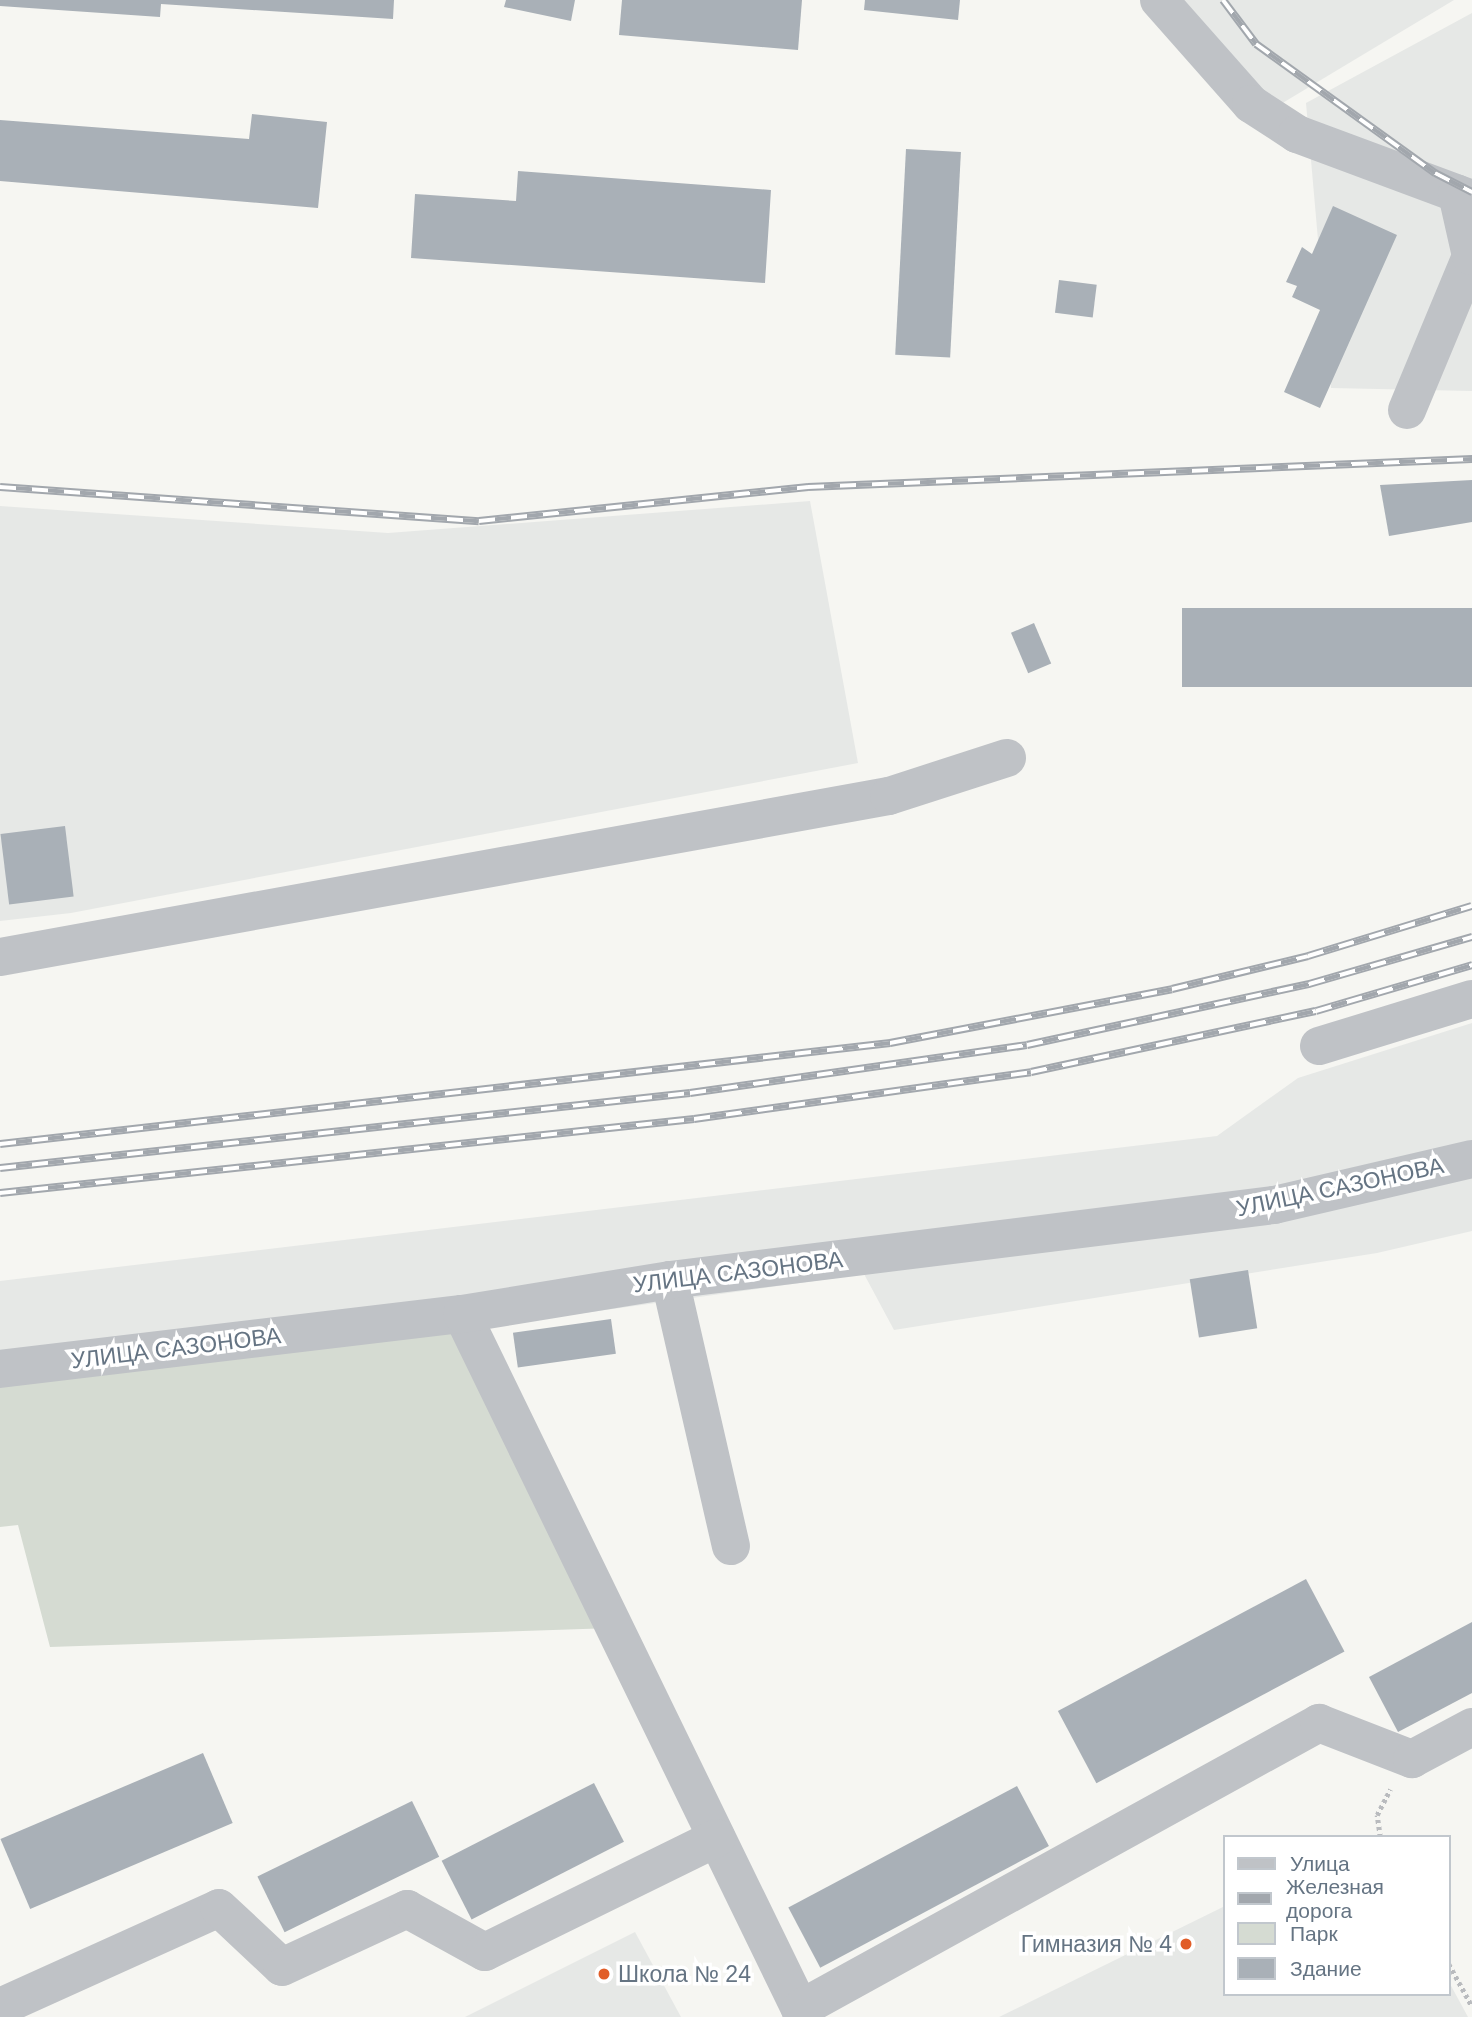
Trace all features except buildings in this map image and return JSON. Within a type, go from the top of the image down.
[{"type":"street","points":[[1159,0],[1251,104],[1297,134],[1464,196],[1471,256],[1407,410]]},
{"type":"street","points":[[0,957],[889,796],[1007,758]]},
{"type":"street","points":[[1319,1046],[1472,999]]},
{"type":"street","name":"УЛИЦА САЗОНОВА","points":[[0,1369],[462,1314],[670,1279],[1274,1205],[1472,1159]]},
{"type":"street","points":[[670,1279],[731,1546]]},
{"type":"street","points":[[462,1314],[800,2009],[1319,1723],[1412,1759],[1472,1727]]},
{"type":"street","points":[[0,2007],[219,1908],[282,1967],[407,1909],[485,1952],[717,1838]]},
{"type":"path","points":[[1380,1835],[1377,1815],[1383,1800],[1412,1759]]},
{"type":"path","points":[[1451,1968],[1472,2006]]},
{"type":"shaded area","points":[[1165,0],[1454,0],[1259,117]]},
{"type":"shaded area","points":[[1472,13],[1472,391],[1331,388],[1306,103]]},
{"type":"shaded area","points":[[810,501],[858,763],[71,913],[0,921],[0,506],[388,533]]},
{"type":"shaded area","points":[[1472,1023],[1472,1231],[1377,1253],[894,1330],[864,1274],[0,1394],[0,1281],[1217,1136],[1298,1078]]},
{"type":"shaded area","name":"Гимназия № 4","points":[[1224,1906],[1224,1996],[1451,1996],[1451,1986],[1468,2017],[999,2017]]},
{"type":"shaded area","name":"Школа № 24","points":[[635,1932],[681,2017],[465,2017]]},
{"type":"green space","points":[[462,1314],[613,1628],[50,1647],[18,1525],[0,1527],[0,1385]]},
{"type":"railway","points":[[1223,0],[1256,44],[1435,173],[1472,192]]},
{"type":"railway","points":[[0,487],[479,521],[808,487],[1472,459]]},
{"type":"railway","points":[[0,1144],[890,1043],[1172,989],[1308,956],[1472,906]]},
{"type":"railway","points":[[0,1168],[690,1093],[1027,1045],[1309,984],[1472,937]]},
{"type":"railway","points":[[0,1193],[694,1119],[1031,1072],[1316,1011],[1472,965]]},
{"type":"place","name":"Гимназия № 4","points":[[1186,1944]]},
{"type":"place","name":"Школа № 24","points":[[604,1974]]}]
